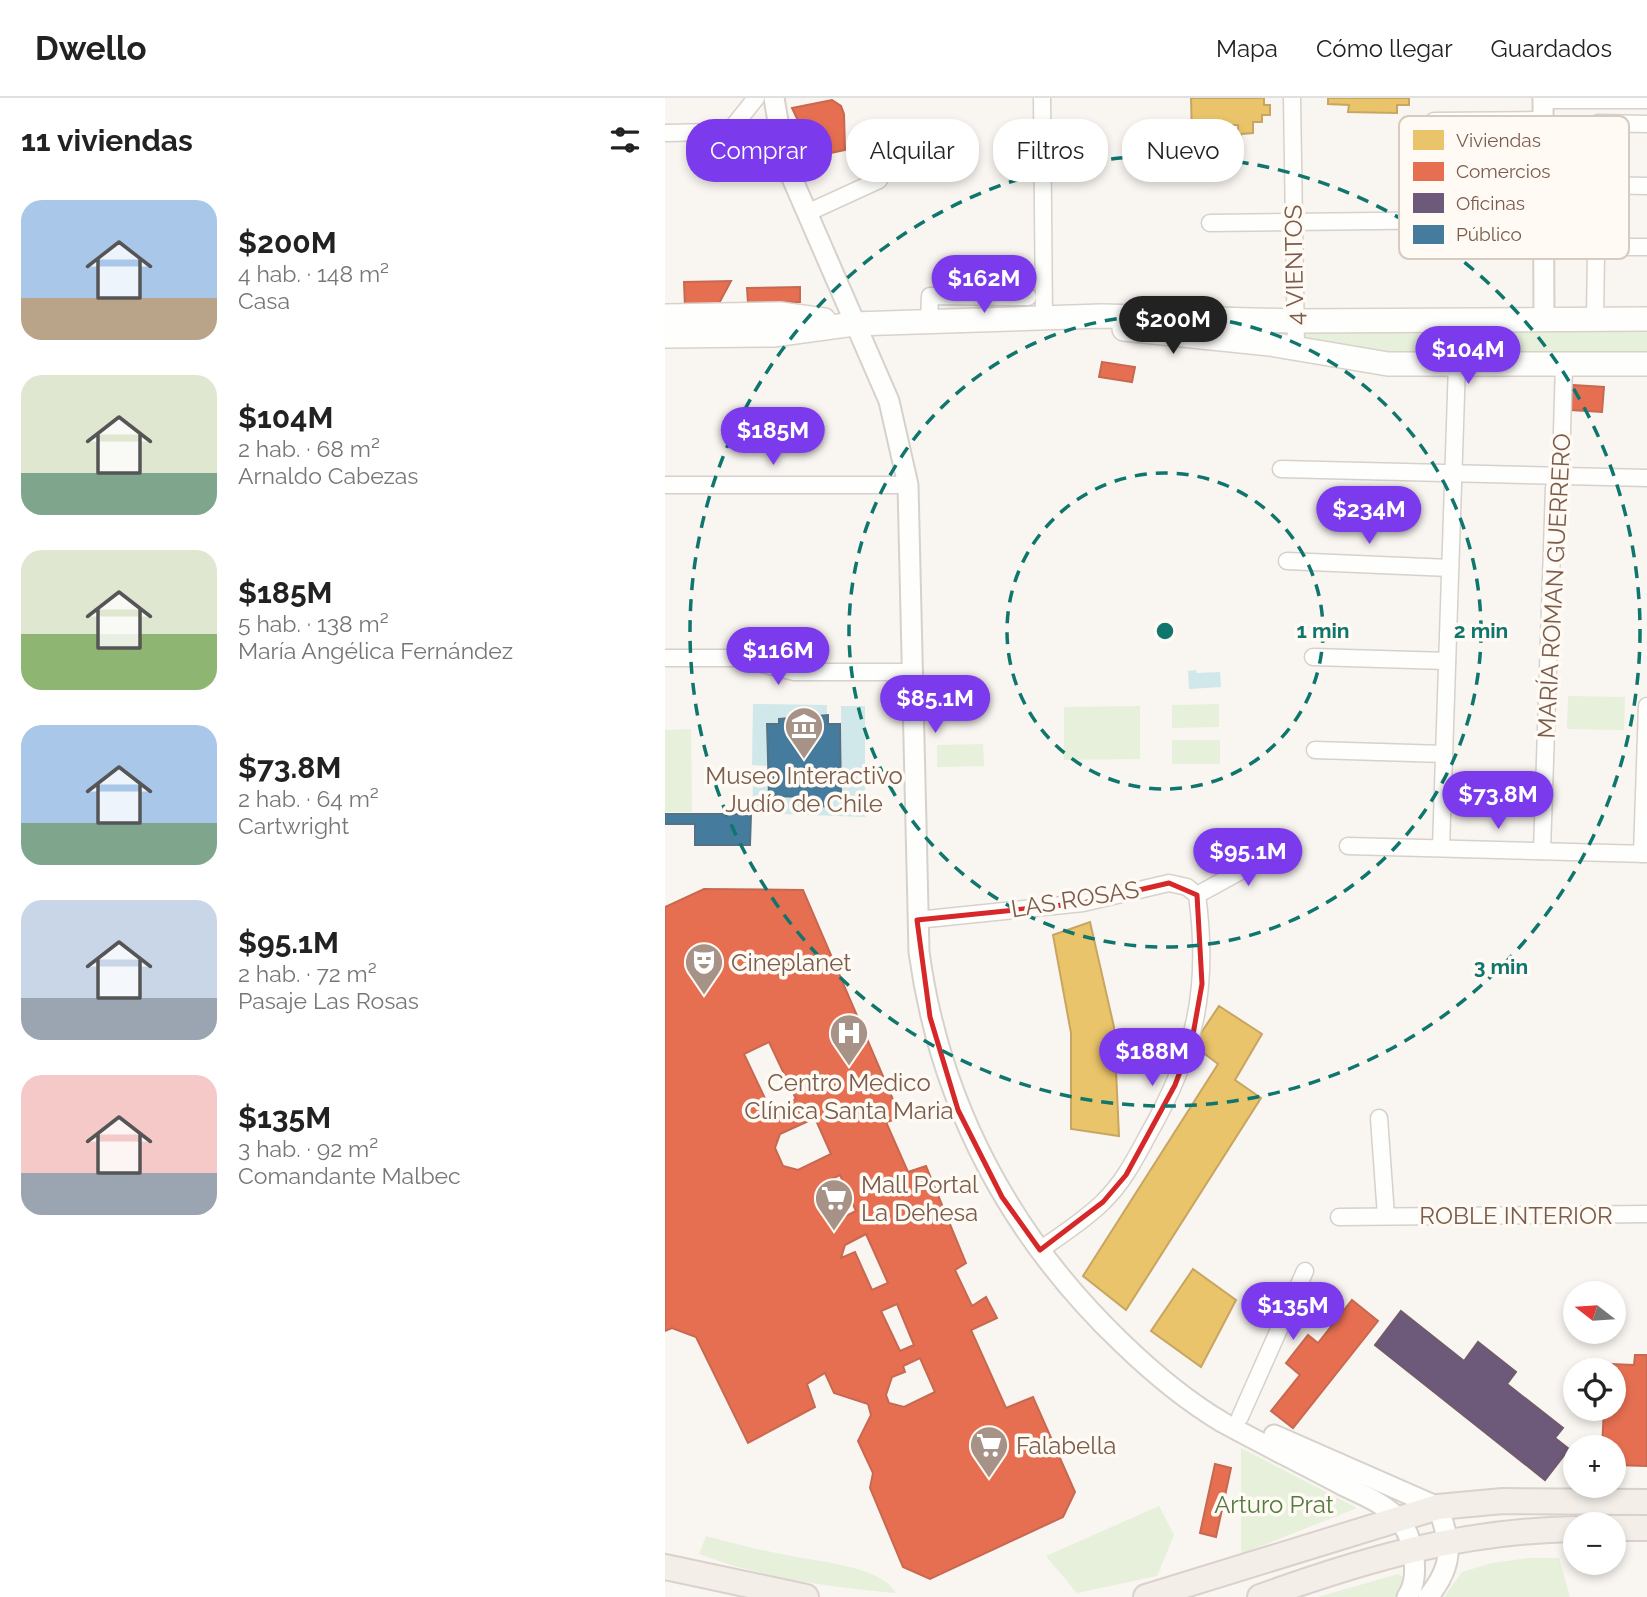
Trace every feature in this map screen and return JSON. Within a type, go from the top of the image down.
[{"type":"main road","points":[[665,316],[780,314],[854,324]]},
{"type":"main road","points":[[665,336],[773,335],[854,324],[1052,318],[1149,317],[1295,321],[1647,319]]},
{"type":"main road","points":[[1052,318],[1137,331],[1296,348],[1372,362],[1647,364]]},
{"type":"main road","points":[[1146,1597],[1438,1507],[1503,1501],[1647,1502]]},
{"type":"main road","points":[[1626,1528],[1647,1528]]},
{"type":"main road","points":[[1262,1597],[1321,1575],[1449,1539],[1515,1531],[1563,1529]]},
{"type":"main road","points":[[665,1567],[806,1597]]},
{"type":"street","points":[[739,119],[756,98]]},
{"type":"street","points":[[775,98],[778,119]]},
{"type":"street","points":[[1042,98],[1052,318]]},
{"type":"street","name":"4 VIENTOS","points":[[1292,98],[1296,348]]},
{"type":"street","points":[[1543,99],[1647,100]]},
{"type":"street","points":[[1629,124],[1647,124]]},
{"type":"street","points":[[665,133],[686,133]]},
{"type":"street","points":[[794,182],[889,401],[908,485],[917,920],[930,1017],[958,1110],[992,1178],[1039,1250],[1082,1303],[1131,1351],[1168,1384],[1219,1420],[1371,1500],[1399,1519],[1412,1550],[1416,1581],[1407,1597]]},
{"type":"street","points":[[807,213],[875,182]]},
{"type":"street","points":[[1629,186],[1647,186]]},
{"type":"street","points":[[1210,223],[1399,222]]},
{"type":"street","points":[[1629,247],[1647,247]]},
{"type":"street","points":[[1544,259],[1544,319]]},
{"type":"street","points":[[1595,319],[1596,259]]},
{"type":"street","points":[[929,322],[930,296],[1028,297]]},
{"type":"street","points":[[1441,848],[1457,364]]},
{"type":"street","name":"MARÍA ROMAN GUERRERO","points":[[1542,851],[1554,488],[1561,466],[1564,364]]},
{"type":"street","points":[[1281,469],[1647,478]]},
{"type":"street","points":[[665,485],[908,485]]},
{"type":"street","points":[[1287,561],[1450,568]]},
{"type":"street","points":[[1313,657],[1447,662]]},
{"type":"street","points":[[665,658],[738,658],[794,672],[913,672]]},
{"type":"street","points":[[1348,846],[1645,854],[1647,706]]},
{"type":"street","points":[[1315,750],[1444,754]]},
{"type":"street","points":[[1039,1250],[1103,1202],[1126,1175],[1175,1085],[1192,1040],[1202,984],[1202,934],[1197,895],[1281,849]]},
{"type":"street","name":"LAS ROSAS","points":[[917,920],[1083,902],[1169,883],[1187,887],[1197,895]]},
{"type":"street","name":"ROBLE INTERIOR","points":[[1379,1118],[1386,1216]]},
{"type":"street","name":"ROBLE INTERIOR","points":[[1339,1217],[1647,1214]]},
{"type":"street","points":[[1240,1417],[1305,1271]]},
{"type":"street","points":[[1131,1351],[1240,1417],[1315,1455],[1438,1507],[1449,1539],[1446,1566],[1428,1597]]},
{"type":"highlighted area","points":[[1169,883],[1197,895],[1202,984],[1192,1040],[1175,1085],[1126,1175],[1103,1202],[1040,1250],[1002,1197],[958,1110],[930,1017],[917,920],[1083,903]]},
{"type":"green space","points":[[1647,327],[1647,357],[1352,355],[1191,330]]},
{"type":"green space","points":[[1568,696],[1625,697],[1624,730],[1567,729]]},
{"type":"green space","points":[[1219,704],[1219,727],[1172,728],[1172,705]]},
{"type":"green space","points":[[1140,706],[1140,759],[1064,760],[1064,707]]},
{"type":"green space","points":[[691,729],[692,812],[665,812],[665,730]]},
{"type":"green space","points":[[1172,740],[1220,740],[1220,764],[1172,764]]},
{"type":"green space","points":[[983,744],[984,766],[937,767],[937,745]]},
{"type":"green space","name":"Arturo Prat","points":[[1241,1448],[1357,1508],[1241,1554]]},
{"type":"green space","points":[[1159,1506],[1174,1535],[1157,1576],[1077,1593],[1046,1556]]},
{"type":"green space","points":[[706,1536],[846,1566],[877,1577],[896,1593],[796,1580],[723,1562],[699,1554]]},
{"type":"green space","points":[[1530,1558],[1559,1558],[1570,1597],[1444,1597],[1462,1572],[1492,1563]]},
{"type":"green space","points":[[1398,1574],[1404,1578],[1405,1586],[1396,1597],[1318,1597]]},
{"type":"water","points":[[1196,670],[1197,673],[1220,672],[1221,687],[1189,689],[1188,671]]},
{"type":"water","points":[[753,704],[827,705],[827,715],[778,718],[778,723],[766,724],[767,766],[752,765]]},
{"type":"water","points":[[841,706],[865,706],[865,817],[752,813],[753,786],[768,787],[768,797],[807,798],[808,807],[831,806],[831,798],[842,797]]},
{"type":"building: Viviendas","points":[[1191,98],[1264,98],[1264,105],[1270,105],[1270,115],[1262,115],[1262,122],[1253,122],[1253,133],[1244,134],[1244,119],[1192,119]]},
{"type":"building: Viviendas","points":[[1328,98],[1409,98],[1409,105],[1397,105],[1397,113],[1348,112],[1349,105],[1328,104]]},
{"type":"building: Viviendas","points":[[1090,922],[1114,1027],[1119,1136],[1071,1129],[1071,1033],[1053,935]]},
{"type":"building: Viviendas","points":[[1219,1006],[1262,1034],[1235,1080],[1261,1098],[1126,1310],[1083,1276],[1218,1064],[1193,1045]]},
{"type":"building: Viviendas","points":[[1193,1269],[1236,1300],[1201,1367],[1151,1331]]},
{"type":"building: Comercios","points":[[832,100],[841,106],[844,114],[845,150],[832,153],[832,119],[797,119],[792,108]]},
{"type":"building: Comercios","points":[[731,281],[717,307],[685,307],[684,282]]},
{"type":"building: Comercios","points":[[800,287],[800,302],[748,303],[747,288]]},
{"type":"building: Comercios","points":[[1102,362],[1135,367],[1132,382],[1099,377]]},
{"type":"building: Comercios","points":[[1573,385],[1604,387],[1602,412],[1571,410]]},
{"type":"building: Comercios","points":[[704,889],[803,890],[901,1118],[886,1122],[908,1172],[926,1166],[966,1263],[955,1270],[972,1306],[986,1297],[997,1318],[971,1330],[1006,1408],[1033,1397],[1075,1492],[1063,1517],[930,1579],[903,1567],[870,1488],[873,1473],[858,1441],[871,1415],[868,1404],[834,1393],[825,1373],[807,1384],[815,1407],[748,1443],[696,1337],[672,1328],[665,1331],[665,907]],"holes":[[[769,1042],[796,1099],[771,1111],[744,1054]],[[815,1118],[831,1154],[798,1170],[783,1166],[775,1148],[780,1134]],[[840,1175],[856,1211],[840,1219],[823,1183]],[[866,1234],[888,1283],[872,1290],[855,1252],[841,1258],[845,1245]],[[897,1304],[914,1345],[900,1351],[881,1311]],[[920,1358],[935,1392],[904,1407],[889,1403],[886,1395],[892,1377],[905,1372],[903,1366]]]},
{"type":"building: Comercios","points":[[1352,1300],[1378,1321],[1293,1428],[1271,1411],[1300,1375],[1286,1363],[1308,1335],[1318,1343]]},
{"type":"building: Comercios","points":[[1635,1355],[1647,1355],[1647,1466],[1626,1465],[1626,1435],[1603,1435],[1603,1421],[1626,1421],[1626,1365],[1634,1365]]},
{"type":"building: Comercios","points":[[1215,1464],[1231,1468],[1216,1537],[1200,1533]]},
{"type":"building: Oficinas","points":[[1401,1311],[1464,1361],[1478,1342],[1516,1372],[1507,1384],[1563,1428],[1555,1438],[1563,1444],[1563,1457],[1545,1480],[1375,1345]]},
{"type":"building: Público","name":"Museo Interactivo Judío de Chile","points":[[828,715],[828,724],[840,724],[841,797],[831,797],[831,806],[808,807],[807,797],[769,796],[767,724],[779,724],[779,719]]},
{"type":"building: Público","points":[[665,814],[751,814],[750,845],[695,845],[695,824],[665,824]]},
{"type":"place","name":"Museo Interactivo Judío de Chile","points":[[804,760]]},
{"type":"place","name":"Cineplanet","points":[[704,996]]},
{"type":"place","name":"Centro Medico Clínica Santa Maria","points":[[849,1067]]},
{"type":"place","name":"Mall Portal La Dehesa","points":[[834,1232]]},
{"type":"place","name":"Falabella","points":[[989,1479]]}]
